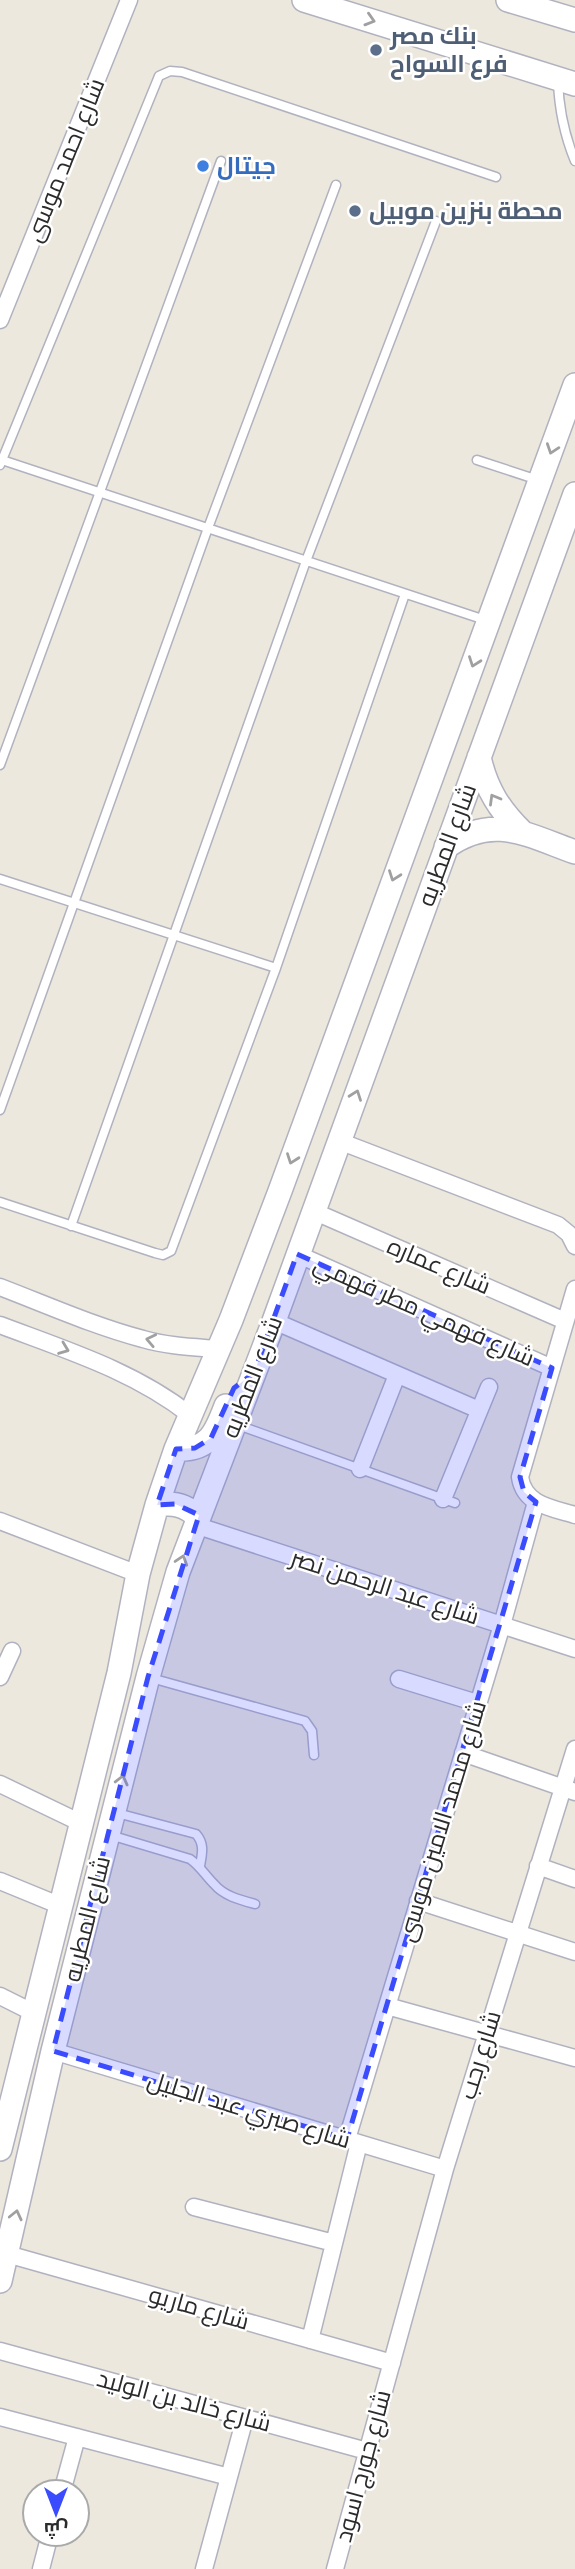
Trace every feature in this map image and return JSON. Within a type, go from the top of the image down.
[{"type":"main road","points":[[304,0],[566,81]]},
{"type":"main road","points":[[508,0],[575,20]]},
{"type":"main road","name":"شارع المطريه","points":[[0,2149],[119,1672],[138,1574],[157,1504],[176,1449],[280,1191],[575,385]]},
{"type":"main road","name":"شارع المطريه","points":[[0,2281],[53,2051],[148,1677],[178,1572],[274,1321],[575,494]]},
{"type":"main road","points":[[479,757],[486,783],[499,807],[523,833]]},
{"type":"main road","points":[[446,846],[460,837],[491,828],[523,833],[575,852]]},
{"type":"main road","points":[[176,1449],[195,1448],[211,1438],[233,1388],[242,1378],[254,1373]]},
{"type":"main road","points":[[157,1504],[175,1504],[191,1511],[197,1521]]},
{"type":"street","name":"شارع احمد موسى","points":[[0,320],[129,0]]},
{"type":"street","points":[[339,1141],[558,1225],[569,1234],[575,1246]]},
{"type":"street","name":"شارع عماره","points":[[313,1211],[565,1321]]},
{"type":"street","name":"شارع فهمي مطر فهمي","points":[[297,1254],[552,1368]]},
{"type":"street","points":[[0,1287],[145,1340],[218,1349]]},
{"type":"street","points":[[575,1289],[520,1477],[524,1492],[536,1502],[575,1516]]},
{"type":"street","points":[[274,1321],[479,1410]]},
{"type":"street","points":[[0,1325],[136,1378],[166,1396],[190,1415]]},
{"type":"street","points":[[360,1469],[397,1375]]},
{"type":"street","points":[[449,1501],[489,1387]]},
{"type":"street","name":"شارع محمد الامين موسى","points":[[310,2340],[334,2243],[353,2141],[387,2006],[502,1625],[536,1502]]},
{"type":"street","points":[[0,1521],[138,1574]]},
{"type":"street","name":"شارع عبد الرحمن نصر","points":[[197,1521],[575,1649]]},
{"type":"street","points":[[0,1677],[12,1651]]},
{"type":"street","points":[[400,1679],[477,1703]]},
{"type":"street","name":"شارع رجب","points":[[392,2363],[445,2169],[538,1866],[569,1790],[575,1749]]},
{"type":"street","points":[[463,1753],[569,1790]]},
{"type":"street","points":[[0,1784],[82,1823]]},
{"type":"street","points":[[538,1866],[575,1879]]},
{"type":"street","points":[[0,1881],[61,1906]]},
{"type":"street","points":[[418,1901],[575,1952]]},
{"type":"street","points":[[0,1996],[34,2013]]},
{"type":"street","points":[[387,2006],[575,2057]]},
{"type":"street","name":"شارع صبري عبد الجليل","points":[[53,2051],[445,2169]]},
{"type":"street","points":[[194,2207],[334,2243]]},
{"type":"street","name":"شارع ماريو","points":[[7,2254],[392,2363]]},
{"type":"street","name":"شارع خالد بن الوليد","points":[[0,2351],[367,2451]]},
{"type":"street","name":"شارع جورج اسود","points":[[335,2569],[392,2363]]},
{"type":"street","points":[[0,2417],[229,2477]]},
{"type":"street","points":[[204,2569],[245,2418]]},
{"type":"street","points":[[66,2478],[77,2437]]},
{"type":"street","points":[[41,2569],[46,2548]]},
{"type":"lane","points":[[489,622],[100,492],[1,462],[3,446],[159,76],[170,71],[182,72],[496,177]]},
{"type":"lane","points":[[566,81],[559,107],[565,135],[575,161]]},
{"type":"lane","points":[[0,765],[221,161]]},
{"type":"lane","points":[[0,1110],[208,528],[336,185]]},
{"type":"lane","points":[[71,1226],[306,561],[436,221]]},
{"type":"lane","points":[[477,460],[541,481]]},
{"type":"lane","points":[[0,1202],[155,1253],[163,1255],[171,1251],[276,968],[405,594]]},
{"type":"lane","points":[[0,879],[276,968]]},
{"type":"lane","points":[[235,1424],[449,1501]]},
{"type":"lane","points":[[148,1677],[305,1721],[312,1731],[314,1755]]},
{"type":"lane","points":[[111,1823],[196,1834],[203,1846],[200,1866]]},
{"type":"lane","points":[[111,1823],[190,1859],[226,1894],[255,1904]]},
{"type":"highlighted area","points":[[297,1254],[552,1368],[520,1477],[524,1492],[536,1502],[347,2139],[53,2051],[148,1677],[199,1515],[175,1504],[157,1505],[176,1449],[195,1448],[211,1438],[234,1388],[254,1373]]},
{"type":"place","name":"بنك مصر فرع السواح","points":[[376,50]]},
{"type":"place","name":"جيتال","points":[[203,166]]},
{"type":"place","name":"محطة بنزين موبيل","points":[[355,211]]}]
